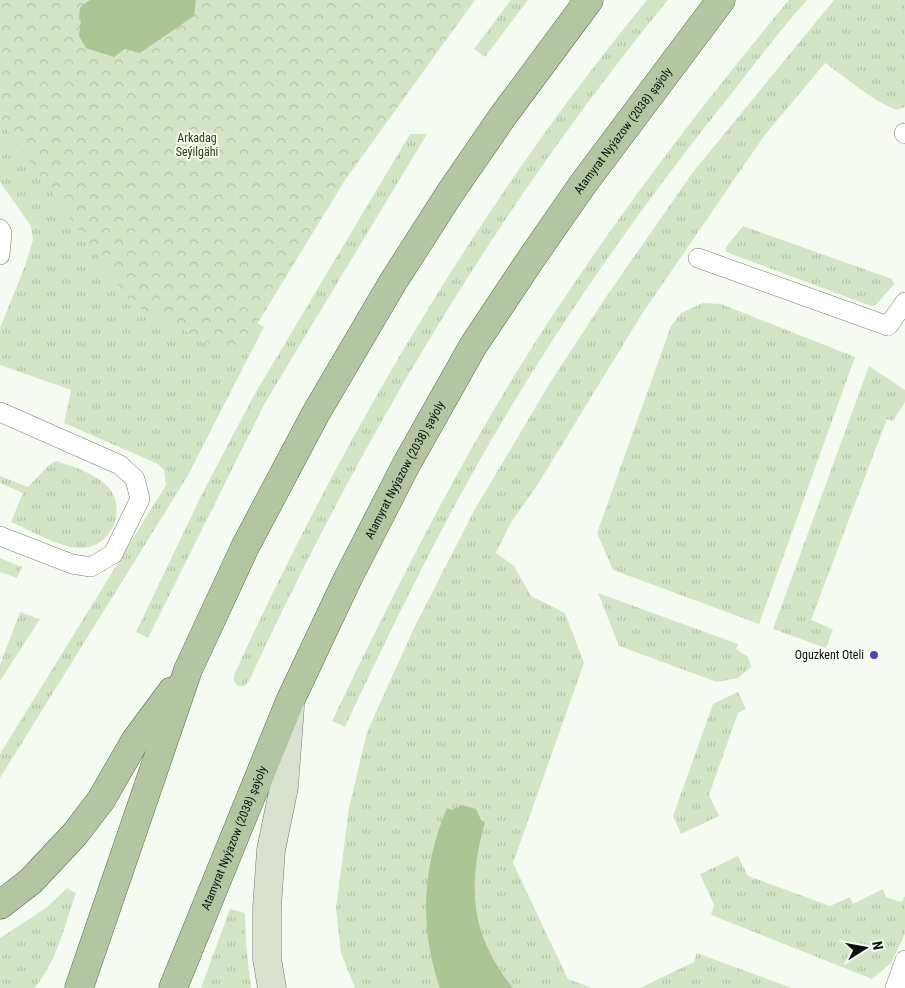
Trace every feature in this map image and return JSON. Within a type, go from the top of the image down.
[{"type":"main road","points":[[78,988],[188,670],[245,547],[316,413],[394,282],[450,193],[503,116],[589,0]]},
{"type":"main road","name":"Atamyrat Nyýazow (2038) şaýoly","points":[[172,988],[290,701],[348,578],[402,474],[473,346],[582,184],[721,0]]},
{"type":"main road","points":[[0,905],[32,882],[74,834],[100,800],[135,741],[188,670]]},
{"type":"main road","points":[[272,988],[267,959],[267,907],[271,850],[284,786],[290,701]]},
{"type":"lane","points":[[0,229],[2,234],[0,255]]},
{"type":"lane","points":[[698,258],[888,326],[905,302]]},
{"type":"lane","points":[[0,412],[120,465],[135,478],[140,498],[134,515],[113,554],[91,567],[72,564],[0,536]]},
{"type":"lane","points":[[895,988],[905,960]]},
{"type":"green space","name":"Arkadag Seýilgähi","points":[[0,0],[475,0],[345,180],[237,357],[132,304],[0,120]]},
{"type":"green space","points":[[511,0],[528,0],[485,57],[474,49]]},
{"type":"green space","points":[[647,0],[668,0],[606,79],[547,160],[490,243],[437,327],[386,414],[338,502],[292,591],[249,681],[244,686],[238,686],[234,681],[234,675],[276,585],[321,497],[419,324],[527,158]]},
{"type":"green space","points":[[789,0],[807,0],[771,43],[659,187],[551,343],[485,450],[455,505],[398,615],[345,727],[332,721],[420,544],[467,457],[517,371],[580,275],[647,181],[717,89]]},
{"type":"green space","points":[[834,0],[905,0],[905,107],[897,110],[887,106],[825,63],[764,136],[642,314],[538,484],[510,524],[496,553],[514,566],[531,596],[565,613],[584,663],[513,863],[568,979],[592,988],[355,988],[341,953],[336,909],[349,808],[367,732],[414,628],[475,509],[548,386],[606,297],[693,172]]},
{"type":"green space","points":[[0,67],[145,265],[264,327],[187,477],[0,778],[0,754],[166,485],[164,470],[158,464],[64,423],[71,390],[0,365],[0,328],[25,266],[33,240],[31,226],[0,182]]},
{"type":"green space","points":[[410,134],[427,134],[265,403],[148,638],[136,632],[202,494],[253,397]]},
{"type":"green space","points":[[743,226],[892,279],[894,284],[876,305],[871,306],[726,252],[726,247]]},
{"type":"green space","points":[[703,303],[721,304],[855,357],[759,624],[613,570],[597,533],[671,326],[681,313]]},
{"type":"green space","points":[[869,366],[905,390],[905,402],[893,421],[887,419],[811,620],[833,629],[826,648],[773,629]]},
{"type":"green space","points":[[56,461],[95,476],[112,493],[116,503],[117,514],[109,534],[101,542],[80,548],[63,545],[11,522],[23,493],[0,483],[0,476],[28,487],[49,465]]},
{"type":"green space","points":[[0,558],[22,567],[17,578],[0,572]]},
{"type":"green space","points":[[598,593],[738,644],[736,649],[748,657],[751,667],[738,678],[717,682],[619,646]]},
{"type":"green space","points":[[20,612],[40,619],[0,681],[0,665]]},
{"type":"green space","points":[[738,692],[746,709],[738,713],[709,795],[719,816],[681,834],[673,816],[713,704]]},
{"type":"green space","points":[[738,856],[748,876],[830,906],[850,897],[853,904],[883,889],[886,897],[901,902],[905,896],[905,934],[891,963],[872,979],[711,915],[714,905],[700,874]]},
{"type":"green space","points":[[67,888],[76,893],[54,955],[42,978],[34,988],[0,988],[0,938],[46,908]]},
{"type":"green space","points":[[230,909],[245,913],[251,988],[201,988]]},
{"type":"green space","points":[[697,953],[792,988],[640,988],[694,962]]},
{"type":"shaded area","points":[[90,0],[196,0],[194,16],[140,53],[125,49],[114,57],[86,48],[79,36],[80,7]]},
{"type":"shaded area","points":[[462,805],[476,809],[481,820],[485,822],[476,867],[476,909],[480,929],[488,948],[513,988],[440,988],[433,965],[426,920],[428,875],[432,853],[447,808],[452,810]]},
{"type":"place","name":"Oguzkent Oteli","points":[[874,655]]}]
